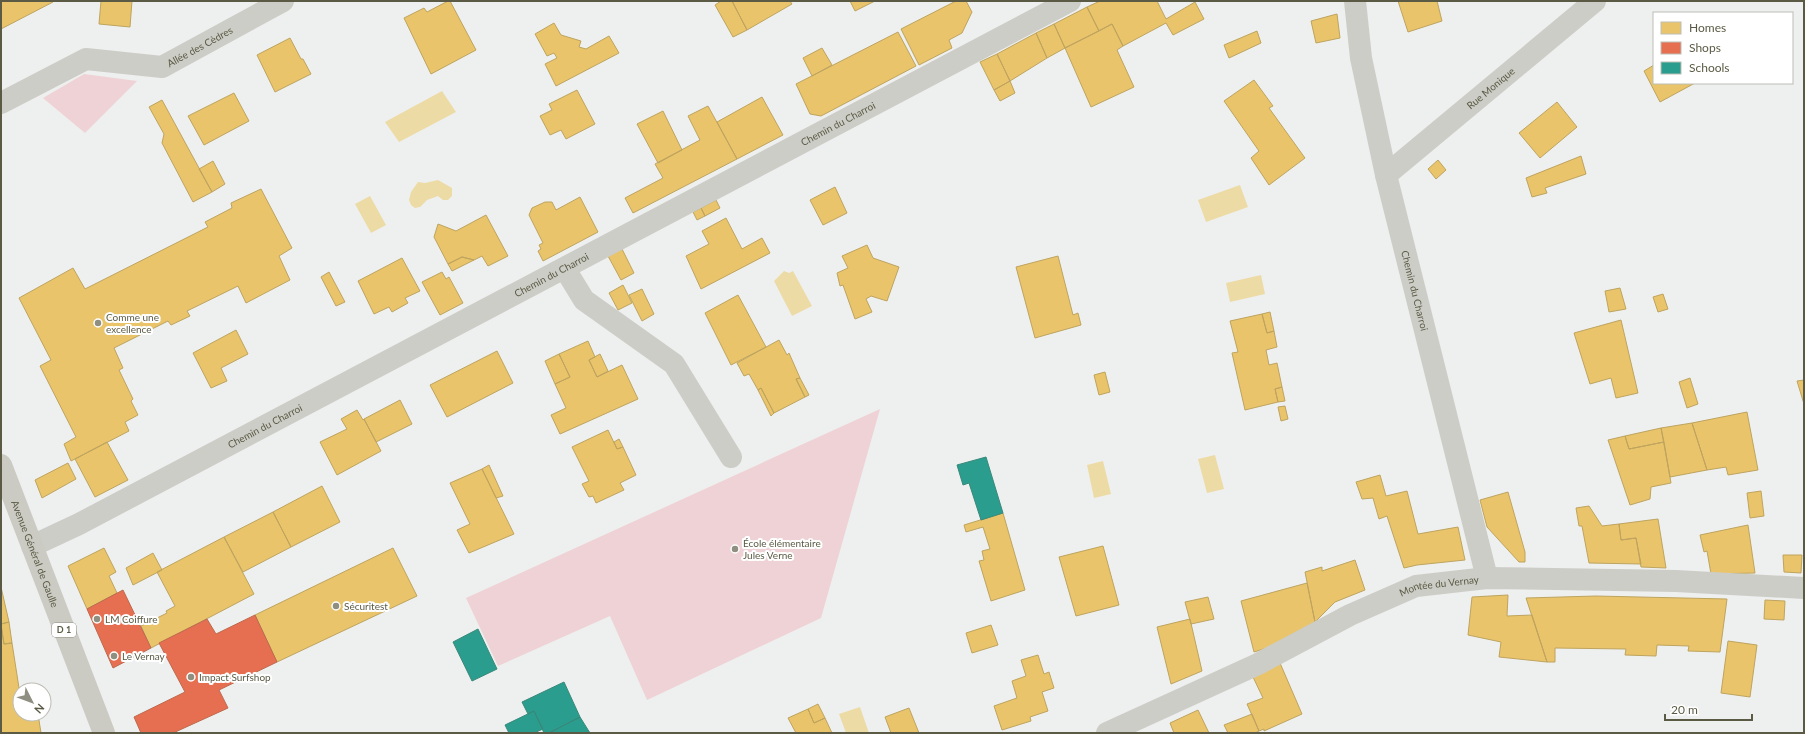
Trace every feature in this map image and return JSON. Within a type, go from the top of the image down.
[{"type":"main road","name":"Avenue Général de Gaulle","points":[[1,465],[104,733]]},
{"type":"street","name":"Allée des Cèdres","points":[[1,103],[86,60],[162,67],[283,1]]},
{"type":"street","name":"Chemin du Charroi","points":[[32,546],[79,524],[565,269],[1070,1]]},
{"type":"street","name":"Chemin du Charroi","points":[[1355,1],[1361,58],[1386,175],[1487,578]]},
{"type":"street","name":"Rue Monique","points":[[1386,175],[1594,1]]},
{"type":"street","points":[[565,269],[584,300],[674,364],[731,457]]},
{"type":"street","name":"Montée du Vernay","points":[[1107,733],[1258,664],[1350,615],[1416,586],[1487,578],[1676,581],[1804,588]]},
{"type":"shaded area","points":[[84,74],[137,81],[85,133],[43,98]]},
{"type":"shaded area","points":[[442,91],[456,112],[399,142],[385,122]]},
{"type":"shaded area","points":[[438,180],[452,188],[452,196],[448,200],[443,200],[438,196],[427,200],[420,207],[415,208],[411,205],[409,200],[411,192],[418,182],[425,183]]},
{"type":"shaded area","points":[[1240,185],[1248,207],[1206,222],[1198,200]]},
{"type":"shaded area","points":[[370,196],[386,225],[371,233],[355,204]]},
{"type":"shaded area","points":[[784,271],[789,273],[793,271],[812,306],[792,316],[774,281]]},
{"type":"shaded area","points":[[1261,275],[1265,294],[1230,302],[1226,283]]},
{"type":"shaded area","points":[[880,409],[821,618],[647,700],[610,616],[498,666],[466,598]]},
{"type":"shaded area","points":[[1215,455],[1224,489],[1207,493],[1198,459]]},
{"type":"shaded area","points":[[1103,461],[1111,494],[1094,498],[1087,465]]},
{"type":"shaded area","points":[[860,707],[869,733],[846,733],[839,714]]},
{"type":"building: Homes","points":[[1,1],[52,1],[53,2],[1,29]]},
{"type":"building: Homes","points":[[101,1],[132,1],[130,27],[99,24]]},
{"type":"building: Homes","points":[[450,1],[476,50],[431,74],[404,18],[424,8],[427,12]]},
{"type":"building: Homes","points":[[721,1],[732,1],[747,30],[733,37],[715,5]]},
{"type":"building: Homes","points":[[732,1],[790,1],[792,4],[747,30]]},
{"type":"building: Homes","points":[[850,1],[875,1],[855,11]]},
{"type":"building: Homes","points":[[956,1],[966,1],[972,12],[962,33],[949,40],[952,48],[919,65],[901,29]]},
{"type":"building: Homes","points":[[1100,1],[1157,1],[1166,19],[1195,2],[1204,19],[1173,35],[1166,23],[1123,46],[1112,24],[1099,31],[1087,7]]},
{"type":"building: Homes","points":[[1398,1],[1437,1],[1442,21],[1408,32]]},
{"type":"building: Homes","points":[[1087,7],[1099,31],[1065,48],[1054,24]]},
{"type":"building: Homes","points":[[1337,14],[1340,38],[1316,43],[1311,21]]},
{"type":"building: Homes","points":[[554,23],[561,35],[581,41],[579,47],[586,49],[609,36],[619,53],[556,86],[545,64],[557,58],[554,53],[547,56],[535,34]]},
{"type":"building: Homes","points":[[1054,24],[1065,48],[1047,58],[1036,33]]},
{"type":"building: Homes","points":[[1112,24],[1123,46],[1117,50],[1134,87],[1091,107],[1065,48]]},
{"type":"building: Homes","points":[[1257,31],[1261,43],[1229,58],[1224,45]]},
{"type":"building: Homes","points":[[898,32],[916,66],[821,116],[810,114],[796,84]]},
{"type":"building: Homes","points":[[1036,33],[1047,58],[1010,81],[997,54]]},
{"type":"building: Homes","points":[[290,38],[311,74],[275,92],[257,55]]},
{"type":"building: Homes","points":[[822,48],[832,65],[812,76],[803,58]]},
{"type":"building: Homes","points":[[997,54],[1010,81],[994,90],[980,62]]},
{"type":"building: Homes","points":[[1653,66],[1653,84],[1693,84],[1660,102],[1644,71]]},
{"type":"building: Homes","points":[[1254,80],[1273,106],[1269,108],[1305,158],[1269,185],[1251,158],[1259,151],[1224,101]]},
{"type":"building: Homes","points":[[1010,81],[1015,93],[1000,101],[994,90]]},
{"type":"building: Homes","points":[[577,90],[595,124],[566,139],[561,130],[550,135],[540,116],[552,110],[549,104]]},
{"type":"building: Homes","points":[[234,93],[249,121],[204,145],[188,116]]},
{"type":"building: Homes","points":[[762,97],[783,135],[737,159],[717,122]]},
{"type":"building: Homes","points":[[162,100],[212,192],[193,202],[162,143],[164,134],[149,107]]},
{"type":"building: Homes","points":[[1557,102],[1577,127],[1540,158],[1519,133]]},
{"type":"building: Homes","points":[[708,106],[737,159],[633,213],[625,198],[663,178],[655,164],[700,140],[688,116]]},
{"type":"building: Homes","points":[[663,111],[682,150],[658,163],[637,124]]},
{"type":"building: Homes","points":[[1581,156],[1586,174],[1545,188],[1547,193],[1532,197],[1526,178]]},
{"type":"building: Homes","points":[[1438,160],[1446,170],[1436,179],[1428,169]]},
{"type":"building: Homes","points":[[213,161],[225,184],[212,192],[199,169]]},
{"type":"building: Homes","points":[[835,187],[847,213],[823,225],[810,200]]},
{"type":"building: Homes","name":"Comme une excellence","points":[[261,189],[292,248],[279,256],[290,280],[246,303],[238,286],[187,311],[190,316],[171,325],[168,321],[114,348],[123,368],[119,370],[133,399],[131,401],[138,415],[125,422],[129,431],[71,461],[64,444],[76,437],[40,366],[51,360],[19,298],[73,268],[85,289],[208,227],[205,222],[232,208],[231,203]]},
{"type":"building: Homes","points":[[580,197],[598,232],[543,261],[538,251],[541,249],[539,245],[543,243],[529,215],[532,208],[545,202],[552,202],[556,210]]},
{"type":"building: Homes","points":[[716,200],[720,208],[705,216],[701,208]]},
{"type":"building: Homes","points":[[701,208],[705,216],[697,220],[693,212]]},
{"type":"building: Homes","points":[[486,215],[508,256],[488,266],[482,256],[474,260],[462,257],[448,264],[434,237],[438,224],[456,231]]},
{"type":"building: Homes","points":[[726,218],[742,249],[762,238],[770,253],[701,289],[686,256],[709,244],[702,231]]},
{"type":"building: Homes","points":[[867,245],[873,258],[899,267],[887,301],[871,296],[866,299],[872,312],[855,319],[843,285],[840,286],[837,273],[848,268],[842,256]]},
{"type":"building: Homes","points":[[622,249],[634,273],[621,280],[608,256]]},
{"type":"building: Homes","points":[[1058,256],[1073,315],[1078,313],[1081,325],[1035,338],[1016,267]]},
{"type":"building: Homes","points":[[462,257],[474,260],[452,271],[448,264]]},
{"type":"building: Homes","points":[[402,258],[420,291],[405,298],[408,303],[392,312],[389,307],[374,314],[358,281]]},
{"type":"building: Homes","points":[[329,272],[345,302],[336,306],[321,277]]},
{"type":"building: Homes","points":[[442,272],[446,279],[449,277],[463,303],[440,315],[422,282]]},
{"type":"building: Homes","points":[[623,285],[632,303],[618,310],[609,293]]},
{"type":"building: Homes","points":[[1620,288],[1626,309],[1609,312],[1605,291]]},
{"type":"building: Homes","points":[[642,289],[654,314],[642,321],[629,295]]},
{"type":"building: Homes","points":[[1663,294],[1668,309],[1658,312],[1653,297]]},
{"type":"building: Homes","points":[[738,295],[766,347],[731,365],[705,313]]},
{"type":"building: Homes","points":[[1270,312],[1274,331],[1267,333],[1262,314]]},
{"type":"building: Homes","points":[[1262,314],[1267,333],[1274,331],[1277,347],[1266,350],[1269,365],[1277,363],[1282,387],[1275,389],[1278,402],[1245,410],[1232,353],[1238,352],[1230,321]]},
{"type":"building: Homes","points":[[1621,320],[1638,393],[1616,398],[1611,378],[1590,384],[1574,333]]},
{"type":"building: Homes","points":[[236,330],[248,354],[221,368],[227,381],[211,388],[193,353]]},
{"type":"building: Homes","points":[[779,340],[787,355],[789,353],[800,378],[796,379],[805,397],[774,413],[761,388],[758,390],[749,374],[744,376],[737,363]]},
{"type":"building: Homes","points":[[588,341],[595,357],[589,360],[597,377],[622,365],[638,399],[560,434],[551,415],[566,408],[555,384],[570,377],[559,354]]},
{"type":"building: Homes","points":[[497,351],[513,383],[447,417],[430,385]]},
{"type":"building: Homes","points":[[559,354],[570,377],[555,384],[545,361]]},
{"type":"building: Homes","points":[[600,354],[608,371],[597,377],[589,360]]},
{"type":"building: Homes","points":[[1105,372],[1110,392],[1099,395],[1094,375]]},
{"type":"building: Homes","points":[[800,378],[809,395],[805,397],[796,379]]},
{"type":"building: Homes","points":[[1690,378],[1698,404],[1687,408],[1679,382]]},
{"type":"building: Homes","points":[[1804,380],[1804,404],[1797,381]]},
{"type":"building: Homes","points":[[1282,387],[1285,401],[1278,402],[1275,389]]},
{"type":"building: Homes","points":[[761,388],[774,413],[771,416],[758,390]]},
{"type":"building: Homes","points":[[400,400],[412,424],[376,442],[364,419]]},
{"type":"building: Homes","points":[[1285,406],[1288,419],[1281,421],[1278,407]]},
{"type":"building: Homes","points":[[357,410],[363,420],[364,419],[381,451],[337,475],[320,442],[347,429],[341,419]]},
{"type":"building: Homes","points":[[1747,412],[1758,470],[1728,475],[1726,467],[1707,470],[1692,423]]},
{"type":"building: Homes","points":[[1692,423],[1707,470],[1670,477],[1661,428]]},
{"type":"building: Homes","points":[[1661,428],[1664,442],[1629,449],[1625,436]]},
{"type":"building: Homes","points":[[608,430],[617,449],[623,447],[636,475],[620,483],[624,490],[596,503],[593,496],[589,497],[582,484],[589,481],[572,447]]},
{"type":"building: Homes","points":[[1625,436],[1629,449],[1664,442],[1671,483],[1651,487],[1650,499],[1630,505],[1608,440]]},
{"type":"building: Homes","points":[[619,439],[623,447],[617,449],[614,442]]},
{"type":"building: Homes","points":[[107,442],[128,480],[95,497],[75,459]]},
{"type":"building: Homes","points":[[68,463],[76,479],[42,498],[35,480]]},
{"type":"building: Homes","points":[[489,465],[503,496],[496,498],[482,469]]},
{"type":"building: Homes","points":[[482,469],[514,534],[469,553],[457,530],[470,524],[450,483]]},
{"type":"building: Homes","points":[[1380,475],[1386,496],[1407,491],[1418,534],[1458,527],[1465,560],[1417,565],[1404,568],[1387,516],[1379,519],[1373,498],[1362,499],[1356,482]]},
{"type":"building: Homes","points":[[322,486],[340,522],[291,547],[273,512]]},
{"type":"building: Homes","points":[[1761,491],[1764,516],[1750,518],[1747,493]]},
{"type":"building: Homes","points":[[1508,492],[1525,552],[1525,562],[1519,562],[1487,527],[1480,500]]},
{"type":"building: Homes","points":[[1589,506],[1602,526],[1619,524],[1621,540],[1636,538],[1641,564],[1589,563],[1582,526],[1579,526],[1576,508]]},
{"type":"building: Homes","points":[[273,512],[291,547],[243,572],[224,537]]},
{"type":"building: Homes","points":[[1003,513],[1025,590],[991,601],[979,561],[984,560],[982,551],[990,549],[983,527],[966,532],[964,525]]},
{"type":"building: Homes","points":[[1658,519],[1666,568],[1641,567],[1636,538],[1621,540],[1619,524]]},
{"type":"building: Homes","points":[[1748,525],[1755,573],[1711,574],[1707,551],[1704,552],[1700,535]]},
{"type":"building: Homes","points":[[224,537],[254,594],[151,648],[141,626],[167,613],[166,611],[175,606],[157,572]]},
{"type":"building: Homes","points":[[1103,546],[1119,605],[1076,616],[1059,557]]},
{"type":"building: Homes","points":[[104,548],[116,572],[109,576],[117,593],[87,609],[68,566]]},
{"type":"building: Homes","name":"Sécuritest","points":[[393,548],[417,596],[277,662],[255,615]]},
{"type":"building: Homes","points":[[153,553],[162,570],[133,585],[126,568]]},
{"type":"building: Homes","points":[[1783,555],[1802,555],[1801,573],[1784,572]]},
{"type":"building: Homes","points":[[1355,560],[1365,590],[1335,602],[1315,622],[1305,572],[1322,567],[1322,571]]},
{"type":"building: Homes","points":[[1307,583],[1315,622],[1267,648],[1254,652],[1241,601]]},
{"type":"building: Homes","points":[[1,587],[9,622],[1,624]]},
{"type":"building: Homes","points":[[1508,595],[1507,616],[1532,615],[1547,662],[1499,657],[1501,642],[1468,635],[1472,597]]},
{"type":"building: Homes","points":[[1596,596],[1727,599],[1720,652],[1688,651],[1689,646],[1657,645],[1656,656],[1625,655],[1626,649],[1555,648],[1555,662],[1547,662],[1526,598]]},
{"type":"building: Homes","points":[[1208,597],[1214,619],[1191,624],[1185,602]]},
{"type":"building: Homes","points":[[1765,600],[1785,601],[1784,620],[1764,619]]},
{"type":"building: Homes","points":[[1190,619],[1202,671],[1171,684],[1157,627]]},
{"type":"building: Homes","points":[[9,622],[12,643],[4,644],[1,624]]},
{"type":"building: Homes","points":[[991,625],[998,645],[972,653],[966,633]]},
{"type":"building: Homes","points":[[1,626],[4,644],[12,643],[18,682],[12,682],[12,722],[39,722],[41,733],[1,733]]},
{"type":"building: Homes","points":[[1728,641],[1757,645],[1750,697],[1721,693]]},
{"type":"building: Homes","points":[[1038,655],[1044,674],[1049,672],[1054,688],[1042,692],[1048,711],[1030,717],[1031,721],[1002,730],[994,706],[1017,698],[1012,681],[1026,676],[1021,660]]},
{"type":"building: Homes","points":[[1280,663],[1302,714],[1264,731],[1264,729],[1259,731],[1247,704],[1263,698],[1253,677]]},
{"type":"building: Homes","points":[[818,704],[825,718],[814,723],[808,709]]},
{"type":"building: Homes","points":[[909,708],[919,733],[891,733],[885,717]]},
{"type":"building: Homes","points":[[808,709],[814,723],[825,718],[832,733],[796,733],[788,718]]},
{"type":"building: Homes","points":[[1198,710],[1209,733],[1174,733],[1170,723]]},
{"type":"building: Homes","points":[[1252,714],[1259,731],[1255,733],[1228,733],[1224,725]]},
{"type":"building: Shops","points":[[123,590],[151,648],[113,668],[87,609]]},
{"type":"building: Shops","points":[[255,615],[277,662],[219,690],[228,708],[173,733],[141,733],[134,717],[185,692],[159,643],[207,619],[216,634]]},
{"type":"building: Schools","points":[[986,457],[1003,513],[981,520],[969,483],[963,485],[957,465]]},
{"type":"building: Schools","points":[[478,629],[497,669],[472,681],[453,642]]},
{"type":"building: Schools","points":[[564,682],[580,717],[549,733],[544,733],[534,711],[528,714],[522,702]]},
{"type":"building: Schools","points":[[534,711],[543,729],[534,733],[509,733],[505,725]]},
{"type":"building: Schools","points":[[580,717],[590,733],[549,733]]},
{"type":"place","name":"Comme une excellence","points":[[98,323]]},
{"type":"place","name":"École élémentaire Jules Verne","points":[[735,549]]},
{"type":"place","name":"Sécuritest","points":[[336,606]]},
{"type":"place","name":"LM Coiffure","points":[[97,619]]},
{"type":"place","name":"Le Vernay","points":[[114,656]]},
{"type":"place","name":"Impact Surfshop","points":[[191,677]]}]
